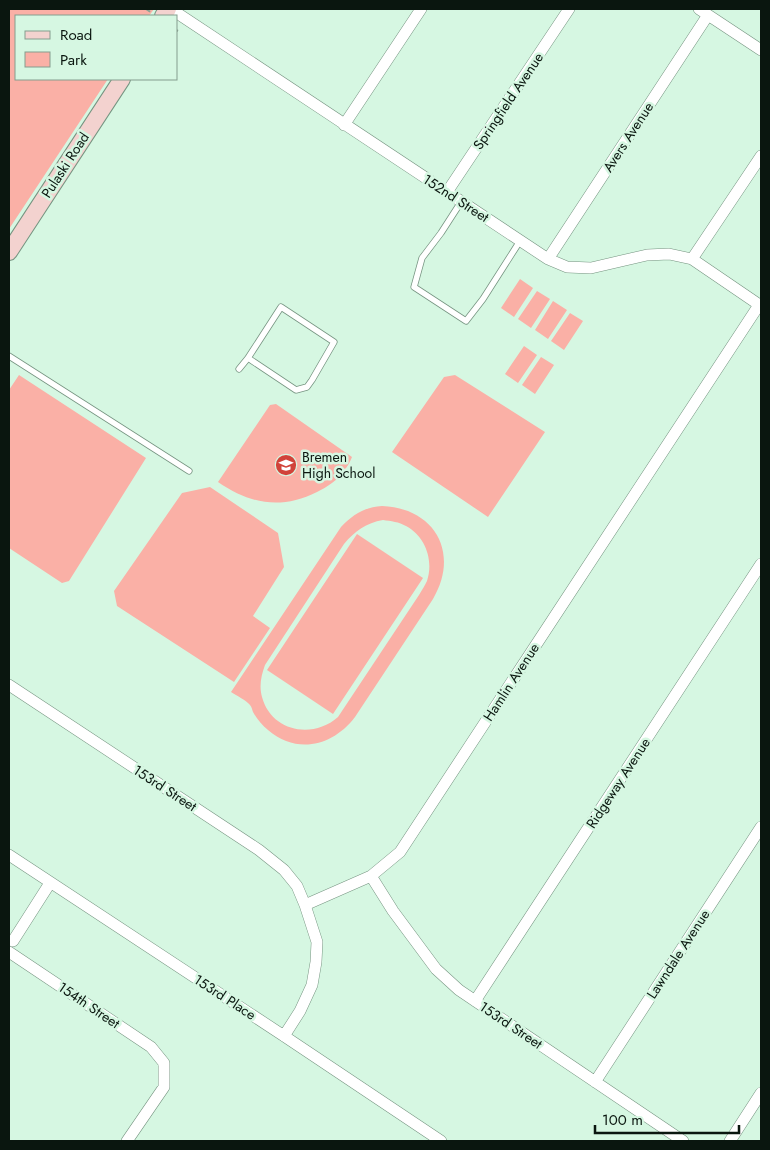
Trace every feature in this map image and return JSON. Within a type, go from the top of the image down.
[{"type":"main road","points":[[157,14],[169,9]]},
{"type":"main road","name":"Pulaski Road","points":[[9,252],[121,80]]},
{"type":"street","name":"152nd Street","points":[[169,9],[548,259],[567,267],[590,268],[647,255],[669,254],[692,259],[760,305]]},
{"type":"street","points":[[344,125],[422,9]]},
{"type":"street","name":"Springfield Avenue","points":[[447,192],[569,9]]},
{"type":"street","points":[[703,12],[761,50]]},
{"type":"street","name":"Avers Avenue","points":[[548,259],[703,12]]},
{"type":"street","points":[[692,259],[761,156]]},
{"type":"street","name":"Hamlin Avenue","points":[[305,905],[371,876],[400,852],[760,305]]},
{"type":"street","name":"Ridgeway Avenue","points":[[475,1001],[761,564]]},
{"type":"street","name":"153rd Street","points":[[9,685],[259,850],[292,879],[301,892],[305,905]]},
{"type":"street","name":"Lawndale Avenue","points":[[595,1082],[761,827]]},
{"type":"street","name":"153rd Place","points":[[9,855],[441,1141]]},
{"type":"street","name":"153rd Street","points":[[371,876],[393,911],[436,969],[459,990],[683,1141]]},
{"type":"street","points":[[13,940],[50,883]]},
{"type":"street","points":[[284,1036],[300,1011],[312,985],[316,962],[317,942],[305,905]]},
{"type":"street","name":"154th Street","points":[[9,952],[151,1047],[164,1063],[164,1087],[127,1141]]},
{"type":"street","points":[[730,1141],[761,1093]]},
{"type":"lane","points":[[461,202],[422,258],[414,287],[466,321],[483,299],[520,241]]},
{"type":"lane","points":[[239,369],[281,307],[334,342],[307,387],[296,390],[248,358]]},
{"type":"lane","points":[[9,356],[189,471]]},
{"type":"path","points":[[146,9],[157,14]]},
{"type":"green space","points":[[9,9],[154,9],[150,15],[15,15],[15,80],[107,80],[9,229]]},
{"type":"green space","points":[[520,279],[533,288],[514,317],[501,308]]},
{"type":"green space","points":[[537,291],[550,299],[531,328],[518,319]]},
{"type":"green space","points":[[553,301],[567,310],[548,339],[535,330]]},
{"type":"green space","points":[[570,313],[583,321],[564,350],[551,341]]},
{"type":"green space","points":[[524,346],[537,355],[518,383],[505,374]]},
{"type":"green space","points":[[541,357],[554,365],[535,394],[522,385]]},
{"type":"green space","points":[[19,375],[146,458],[69,581],[62,583],[9,548],[9,390]]},
{"type":"green space","points":[[455,375],[545,432],[488,517],[392,452],[444,377]]},
{"type":"green space","points":[[276,404],[352,457],[342,474],[325,488],[304,498],[278,503],[254,500],[218,482],[270,405]]},
{"type":"green space","points":[[210,487],[278,533],[284,567],[253,616],[270,628],[234,682],[117,606],[114,591],[182,493]]},
{"type":"green space","points":[[382,506],[401,509],[416,515],[429,524],[438,536],[443,550],[444,565],[441,582],[433,599],[355,717],[346,727],[336,735],[314,744],[302,745],[291,743],[279,738],[268,730],[253,712],[251,706],[231,692],[341,527],[359,512]],"holes":[[[383,520],[406,526],[413,530],[423,542],[429,565],[427,581],[338,717],[328,724],[305,730],[283,724],[274,718],[267,709],[262,697],[261,681],[265,665],[344,544],[352,535],[366,525]]]},
{"type":"green space","points":[[357,534],[423,578],[333,714],[267,670]]},
{"type":"place","name":"Bremen High School","points":[[286,465]]}]
